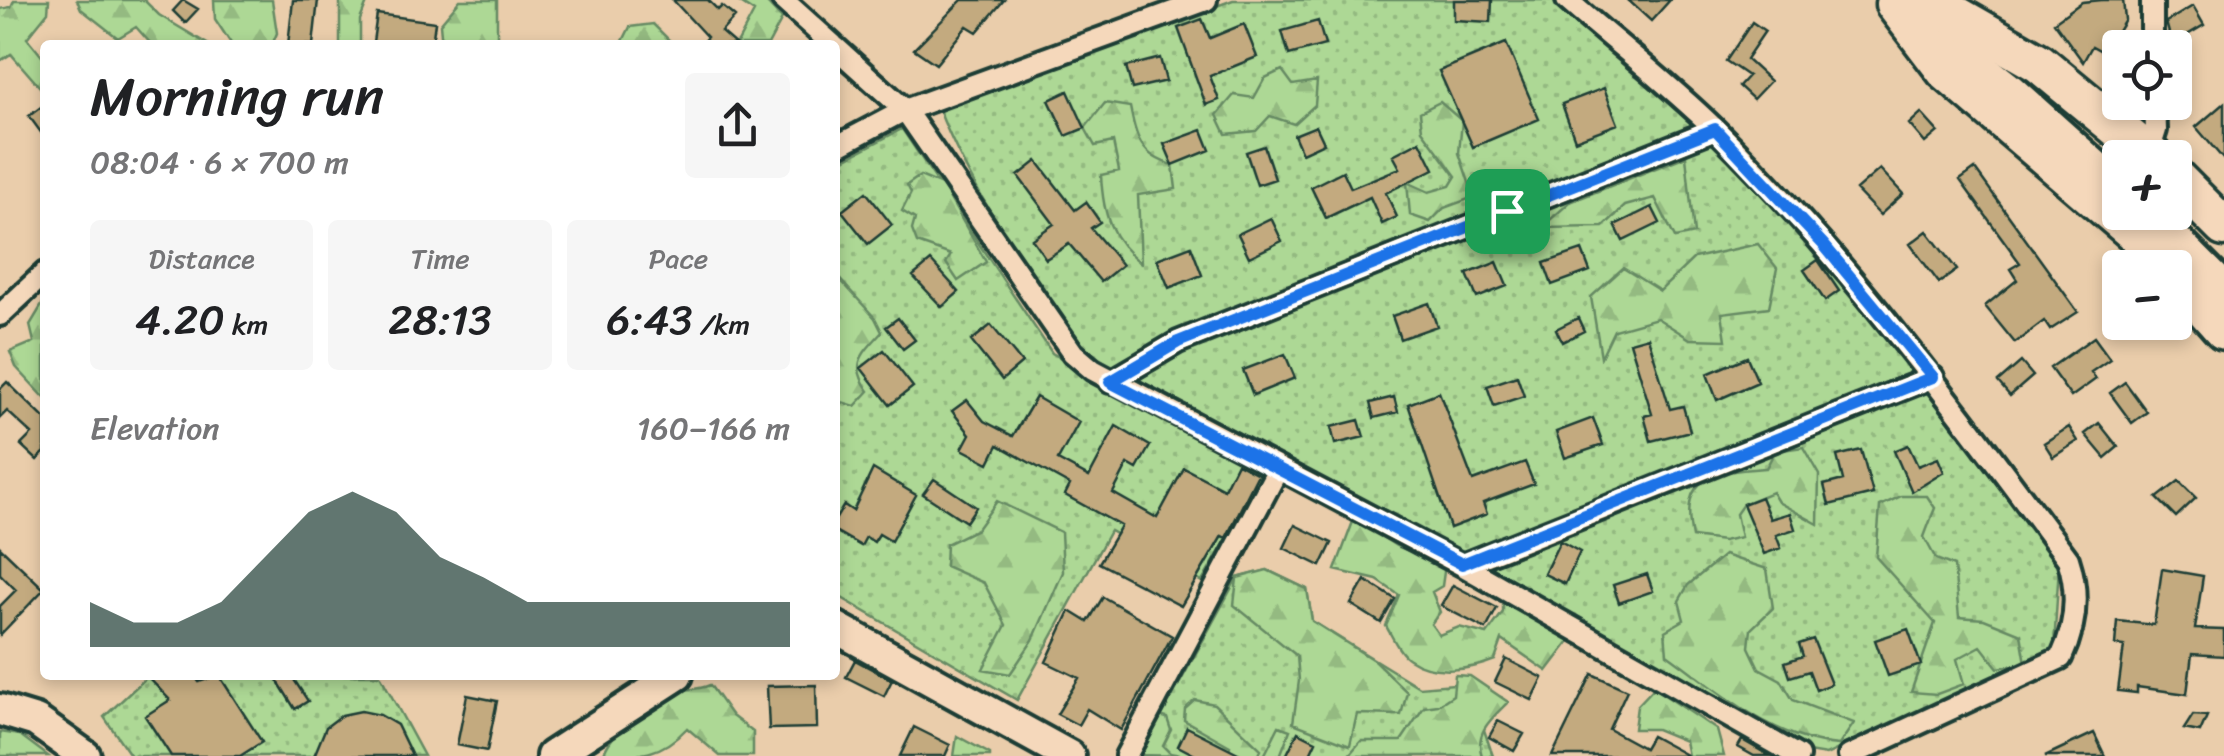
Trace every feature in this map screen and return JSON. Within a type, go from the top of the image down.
[{"type":"highway","points":[[1910,1],[2039,63],[2122,140]]},
{"type":"highway","points":[[1910,1],[1946,71],[2152,250]]},
{"type":"highway","points":[[2192,201],[2224,227]]},
{"type":"highway","points":[[2192,294],[2224,330]]},
{"type":"main road","points":[[1910,1],[1928,24],[2010,82],[2107,140]]},
{"type":"main road","points":[[2010,82],[2102,171]]},
{"type":"main road","points":[[2164,230],[2224,289]]},
{"type":"main road","points":[[2180,230],[2224,272]]},
{"type":"street","points":[[782,0],[827,40]]},
{"type":"street","points":[[840,144],[905,110],[1206,0]]},
{"type":"street","points":[[1567,0],[1715,129],[1823,244],[1933,377],[2068,558],[2076,584],[2069,640],[2061,658],[1849,756]]},
{"type":"street","points":[[2152,0],[2152,30]]},
{"type":"street","points":[[840,51],[905,110],[1073,353],[1110,382],[1462,564],[1798,756]]},
{"type":"street","points":[[1110,382],[1178,342],[1715,129]]},
{"type":"street","points":[[0,316],[40,278]]},
{"type":"street","points":[[1462,564],[1933,377]]},
{"type":"street","points":[[1126,756],[1278,469]]},
{"type":"street","points":[[840,630],[1069,756]]},
{"type":"street","points":[[552,756],[668,680]]},
{"type":"street","points":[[0,710],[36,721],[85,756]]},
{"type":"green space","points":[[14,0],[49,0],[48,12],[27,38],[40,54],[40,87],[11,54],[0,61],[0,9],[11,7]]},
{"type":"green space","points":[[77,0],[144,0],[159,15],[201,40],[148,40],[136,27],[118,38],[81,9]]},
{"type":"green space","points":[[214,0],[272,0],[277,33],[274,40],[229,40],[215,19]]},
{"type":"green space","points":[[340,0],[368,0],[360,20],[360,40],[340,40]]},
{"type":"green space","points":[[460,0],[497,0],[497,40],[442,40],[440,24]]},
{"type":"green space","points":[[736,0],[764,0],[782,19],[771,40],[739,40],[754,12]]},
{"type":"green space","points":[[1233,0],[1556,0],[1716,139],[1935,390],[2059,564],[2054,648],[1826,755],[1802,751],[1088,352],[986,204],[938,107]]},
{"type":"green space","points":[[653,24],[669,40],[624,40],[630,27]]},
{"type":"green space","points":[[1282,70],[1293,85],[1317,81],[1315,105],[1294,124],[1270,116],[1256,131],[1226,134],[1217,115],[1234,95],[1254,98],[1265,78]]},
{"type":"green space","points":[[1440,102],[1462,121],[1459,153],[1474,197],[1444,208],[1430,222],[1410,215],[1407,182],[1429,192],[1450,186],[1456,176],[1422,130],[1420,112]]},
{"type":"green space","points":[[1105,103],[1130,107],[1146,151],[1173,165],[1176,189],[1138,195],[1141,263],[1122,245],[1106,214],[1101,175],[1119,171],[1113,142],[1095,146],[1085,128]]},
{"type":"green space","points":[[902,129],[1052,353],[1265,473],[1202,582],[1110,531],[1017,700],[840,597],[840,161]]},
{"type":"green space","points":[[1686,156],[1694,234],[1675,238],[1655,198],[1625,206],[1603,227],[1541,228],[1570,202]]},
{"type":"green space","points":[[920,176],[942,185],[986,262],[958,281],[946,263],[951,255],[917,243],[912,230],[915,219],[902,211],[911,193],[907,185]]},
{"type":"green space","points":[[1758,244],[1777,268],[1769,307],[1722,313],[1726,340],[1690,339],[1657,318],[1614,330],[1601,357],[1591,297],[1623,268],[1660,291],[1694,258]]},
{"type":"green space","points":[[840,280],[875,318],[882,332],[860,360],[860,374],[869,391],[855,406],[840,402]]},
{"type":"green space","points":[[40,308],[40,393],[16,367],[10,352],[34,342],[30,325]]},
{"type":"green space","points":[[1803,447],[1819,475],[1818,524],[1778,502],[1772,492],[1743,504],[1736,514],[1741,537],[1723,541],[1692,537],[1691,500],[1704,480],[1766,468],[1775,451]]},
{"type":"green space","points":[[1901,496],[1927,496],[1935,508],[1924,537],[1936,559],[1954,566],[1959,617],[1984,619],[2021,634],[2026,663],[1998,668],[1981,646],[1957,659],[1964,684],[1937,694],[1911,692],[1935,623],[1876,557],[1880,506]]},
{"type":"green space","points":[[997,501],[1061,532],[1063,572],[1033,640],[1010,674],[983,669],[1006,625],[984,583],[945,566],[946,544],[977,529]]},
{"type":"green space","points":[[1354,519],[1396,546],[1445,565],[1442,586],[1432,592],[1440,612],[1431,624],[1439,635],[1459,627],[1487,634],[1503,612],[1503,602],[1573,637],[1547,671],[1502,640],[1495,660],[1463,669],[1429,668],[1409,659],[1386,626],[1399,595],[1377,580],[1335,570]]},
{"type":"green space","points":[[1724,555],[1767,569],[1773,608],[1751,629],[1749,647],[1759,668],[1781,680],[1793,700],[1854,723],[1839,745],[1792,734],[1770,724],[1667,654],[1665,631],[1684,620],[1679,601],[1688,585]]},
{"type":"green space","points":[[1267,570],[1307,589],[1312,621],[1419,687],[1454,684],[1501,697],[1483,727],[1493,756],[1140,756],[1237,578]]},
{"type":"green space","points":[[1267,570],[1307,589],[1312,621],[1375,661],[1407,692],[1401,715],[1357,714],[1350,745],[1293,723],[1299,681],[1297,656],[1234,605],[1237,578]]},
{"type":"green space","points":[[1455,675],[1470,676],[1508,702],[1482,733],[1482,756],[1348,756],[1361,741],[1401,741],[1424,707],[1438,705],[1453,695]]},
{"type":"green space","points":[[144,680],[383,680],[424,756],[131,756],[104,717]]},
{"type":"green space","points":[[710,685],[732,716],[753,732],[753,756],[720,756],[687,728],[659,749],[628,756],[603,756],[622,728],[652,703],[672,692]]},
{"type":"green space","points":[[1654,688],[1717,730],[1724,756],[1688,756],[1685,741],[1656,729],[1634,729],[1637,706]]},
{"type":"green space","points":[[1195,700],[1214,704],[1261,749],[1258,756],[1227,756],[1230,746],[1184,720],[1185,709]]},
{"type":"green space","points":[[1156,715],[1167,718],[1171,730],[1163,746],[1170,753],[1185,756],[1138,755]]},
{"type":"green space","points":[[1279,726],[1290,730],[1280,756],[1264,756]]},
{"type":"green space","points":[[0,732],[20,735],[48,756],[0,756]]},
{"type":"green space","points":[[957,736],[990,754],[990,756],[954,756]]},
{"type":"building","points":[[183,0],[198,9],[185,23],[173,11]]},
{"type":"building","points":[[293,0],[318,0],[314,40],[289,40]]},
{"type":"building","points":[[673,0],[708,0],[718,10],[722,6],[735,17],[721,32],[730,40],[704,40],[707,37]]},
{"type":"building","points":[[962,0],[1004,0],[977,32],[967,26],[936,64],[914,49]]},
{"type":"building","points":[[1454,0],[1492,0],[1491,22],[1454,20]]},
{"type":"building","points":[[1628,0],[1670,0],[1651,21]]},
{"type":"building","points":[[2123,0],[2125,20],[2119,30],[2102,30],[2102,51],[2092,46],[2083,62],[2054,22],[2082,2]]},
{"type":"building","points":[[2193,6],[2204,25],[2192,32],[2168,30],[2166,22]]},
{"type":"building","points":[[377,14],[435,22],[433,40],[373,40]]},
{"type":"building","points":[[1202,19],[1210,38],[1244,24],[1257,57],[1210,76],[1219,100],[1206,105],[1178,28]]},
{"type":"building","points":[[1318,21],[1325,45],[1289,55],[1282,31]]},
{"type":"building","points":[[1752,22],[1765,31],[1746,59],[1770,81],[1753,99],[1739,86],[1748,76],[1726,61]]},
{"type":"building","points":[[1506,43],[1539,119],[1473,147],[1439,71]]},
{"type":"building","points":[[1160,58],[1166,81],[1132,89],[1126,67]]},
{"type":"building","points":[[1604,88],[1618,124],[1575,140],[1562,104]]},
{"type":"building","points":[[1068,91],[1085,128],[1066,136],[1049,100]]},
{"type":"building","points":[[2224,103],[2224,160],[2196,127]]},
{"type":"building","points":[[40,108],[40,131],[29,116]]},
{"type":"building","points":[[1921,113],[1938,132],[1925,143],[1909,124]]},
{"type":"building","points":[[1316,126],[1324,143],[1302,153],[1294,135]]},
{"type":"building","points":[[1202,130],[1210,150],[1173,165],[1164,144]]},
{"type":"building","points":[[1420,141],[1434,169],[1386,193],[1397,217],[1382,224],[1370,197],[1326,218],[1311,187],[1343,171],[1351,188],[1400,168],[1393,155]]},
{"type":"building","points":[[1264,146],[1275,179],[1257,185],[1246,152]]},
{"type":"building","points":[[1037,161],[1075,210],[1086,202],[1100,222],[1091,228],[1122,265],[1101,282],[1069,244],[1046,259],[1032,239],[1054,224],[1018,176]]},
{"type":"building","points":[[1880,169],[1903,194],[1880,215],[1856,190]]},
{"type":"building","points":[[1975,169],[2078,312],[2050,330],[2044,321],[2015,343],[1985,306],[2017,280],[2010,269],[2020,263],[1960,180]]},
{"type":"building","points":[[866,192],[892,225],[868,244],[842,211]]},
{"type":"building","points":[[1652,207],[1660,223],[1623,241],[1615,225]]},
{"type":"building","points":[[1271,218],[1282,241],[1249,257],[1238,234]]},
{"type":"building","points":[[1927,231],[1957,270],[1939,283],[1910,244]]},
{"type":"building","points":[[1191,246],[1202,275],[1169,288],[1157,259]]},
{"type":"building","points":[[1582,250],[1590,271],[1552,285],[1544,263]]},
{"type":"building","points":[[1818,260],[1839,291],[1825,301],[1804,270]]},
{"type":"building","points":[[931,261],[959,292],[942,307],[913,276]]},
{"type":"building","points":[[1497,262],[1507,286],[1477,298],[1467,274]]},
{"type":"building","points":[[1429,303],[1437,326],[1400,339],[1392,316]]},
{"type":"building","points":[[898,318],[915,340],[903,349],[886,327]]},
{"type":"building","points":[[1578,318],[1584,331],[1562,342],[1556,329]]},
{"type":"building","points":[[991,325],[1022,363],[1002,380],[971,341]]},
{"type":"building","points":[[1648,337],[1670,409],[1683,406],[1690,431],[1651,441],[1644,416],[1652,414],[1630,342]]},
{"type":"building","points":[[2094,337],[2110,359],[2091,372],[2096,379],[2071,397],[2050,368]]},
{"type":"building","points":[[884,350],[913,387],[890,405],[861,368]]},
{"type":"building","points":[[1285,354],[1295,378],[1253,395],[1243,370]]},
{"type":"building","points":[[1747,357],[1758,382],[1717,400],[1707,374]]},
{"type":"building","points":[[2021,362],[2033,376],[2010,396],[1998,382]]},
{"type":"building","points":[[1517,376],[1524,396],[1494,406],[1487,386]]},
{"type":"building","points":[[7,382],[40,414],[37,460],[21,445],[32,434],[7,411],[0,418],[0,389]]},
{"type":"building","points":[[2125,382],[2147,412],[2132,423],[2110,393]]},
{"type":"building","points":[[1439,392],[1473,481],[1525,462],[1534,484],[1483,503],[1487,514],[1450,528],[1408,404]]},
{"type":"building","points":[[1036,397],[1079,422],[1058,460],[1089,477],[1116,426],[1150,446],[1137,469],[1128,464],[1113,493],[1157,518],[1184,468],[1224,489],[1237,463],[1258,474],[1226,538],[1222,536],[1181,606],[1099,563],[1121,526],[1065,495],[1070,485],[998,445],[989,463],[962,449],[970,434],[952,411],[967,400],[984,421],[1013,436]]},
{"type":"building","points":[[1394,397],[1398,412],[1374,418],[1370,403]]},
{"type":"building","points":[[1593,418],[1603,445],[1565,458],[1556,432]]},
{"type":"building","points":[[1359,420],[1364,437],[1335,444],[1331,427]]},
{"type":"building","points":[[2099,423],[2118,447],[2105,458],[2085,434]]},
{"type":"building","points":[[2069,427],[2078,441],[2053,457],[2044,443]]},
{"type":"building","points":[[1908,445],[1918,466],[1938,458],[1944,472],[1912,492],[1894,451]]},
{"type":"building","points":[[1861,450],[1873,494],[1829,505],[1824,485],[1843,480],[1837,456]]},
{"type":"building","points":[[873,469],[916,495],[891,541],[879,534],[874,542],[866,537],[861,546],[840,534],[840,512],[844,505],[853,511]]},
{"type":"building","points":[[934,479],[976,507],[966,522],[923,494]]},
{"type":"building","points":[[2179,481],[2196,498],[2176,517],[2157,498]]},
{"type":"building","points":[[1761,497],[1770,519],[1790,513],[1795,529],[1776,535],[1781,548],[1764,554],[1743,504]]},
{"type":"building","points":[[1295,525],[1332,543],[1321,566],[1284,548]]},
{"type":"building","points":[[1560,541],[1580,552],[1565,584],[1544,574]]},
{"type":"building","points":[[0,547],[40,585],[40,593],[0,635],[0,606],[16,590],[0,574]]},
{"type":"building","points":[[2162,569],[2203,576],[2195,629],[2224,630],[2224,656],[2192,654],[2187,694],[2137,687],[2137,693],[2118,691],[2124,646],[2115,645],[2117,621],[2154,625]]},
{"type":"building","points":[[1647,574],[1653,591],[1619,603],[1613,585]]},
{"type":"building","points":[[1365,580],[1395,599],[1381,623],[1351,604]]},
{"type":"building","points":[[1453,585],[1497,608],[1486,629],[1441,606]]},
{"type":"building","points":[[1103,597],[1172,636],[1121,730],[1087,709],[1078,725],[1057,714],[1079,678],[1046,662],[1070,611],[1088,622]]},
{"type":"building","points":[[1908,629],[1921,665],[1888,676],[1875,640]]},
{"type":"building","points":[[1813,639],[1831,684],[1816,690],[1809,671],[1790,677],[1785,662],[1803,656],[1799,644]]},
{"type":"building","points":[[1506,659],[1543,678],[1532,700],[1495,682]]},
{"type":"building","points":[[855,660],[892,680],[884,696],[846,677]]},
{"type":"building","points":[[1592,674],[1627,690],[1609,729],[1644,748],[1651,736],[1688,756],[1552,756]]},
{"type":"building","points":[[151,680],[222,680],[262,742],[240,756],[171,756],[145,716],[170,700]]},
{"type":"building","points":[[277,680],[294,680],[308,701],[295,709]]},
{"type":"building","points":[[816,685],[817,728],[769,729],[767,686]]},
{"type":"building","points":[[467,695],[497,701],[487,751],[457,745]]},
{"type":"building","points":[[361,711],[380,715],[397,725],[412,756],[314,756],[326,727],[342,715]]},
{"type":"building","points":[[2193,715],[2207,716],[2200,732],[2184,729]]},
{"type":"building","points":[[1498,721],[1524,734],[1514,751],[1489,737]]},
{"type":"building","points":[[914,727],[950,745],[945,756],[900,756]]},
{"type":"building","points":[[1187,727],[1244,756],[1197,756],[1178,746]]},
{"type":"building","points":[[1298,732],[1316,741],[1309,756],[1286,756]]},
{"type":"building","points":[[2094,733],[2105,756],[2045,756]]},
{"type":"building","points":[[1742,740],[1770,756],[1754,756],[1738,747]]},
{"type":"route","points":[[1715,129],[1823,244],[1933,377],[1462,564],[1110,382],[1178,342],[1507,211],[1715,129]]}]
